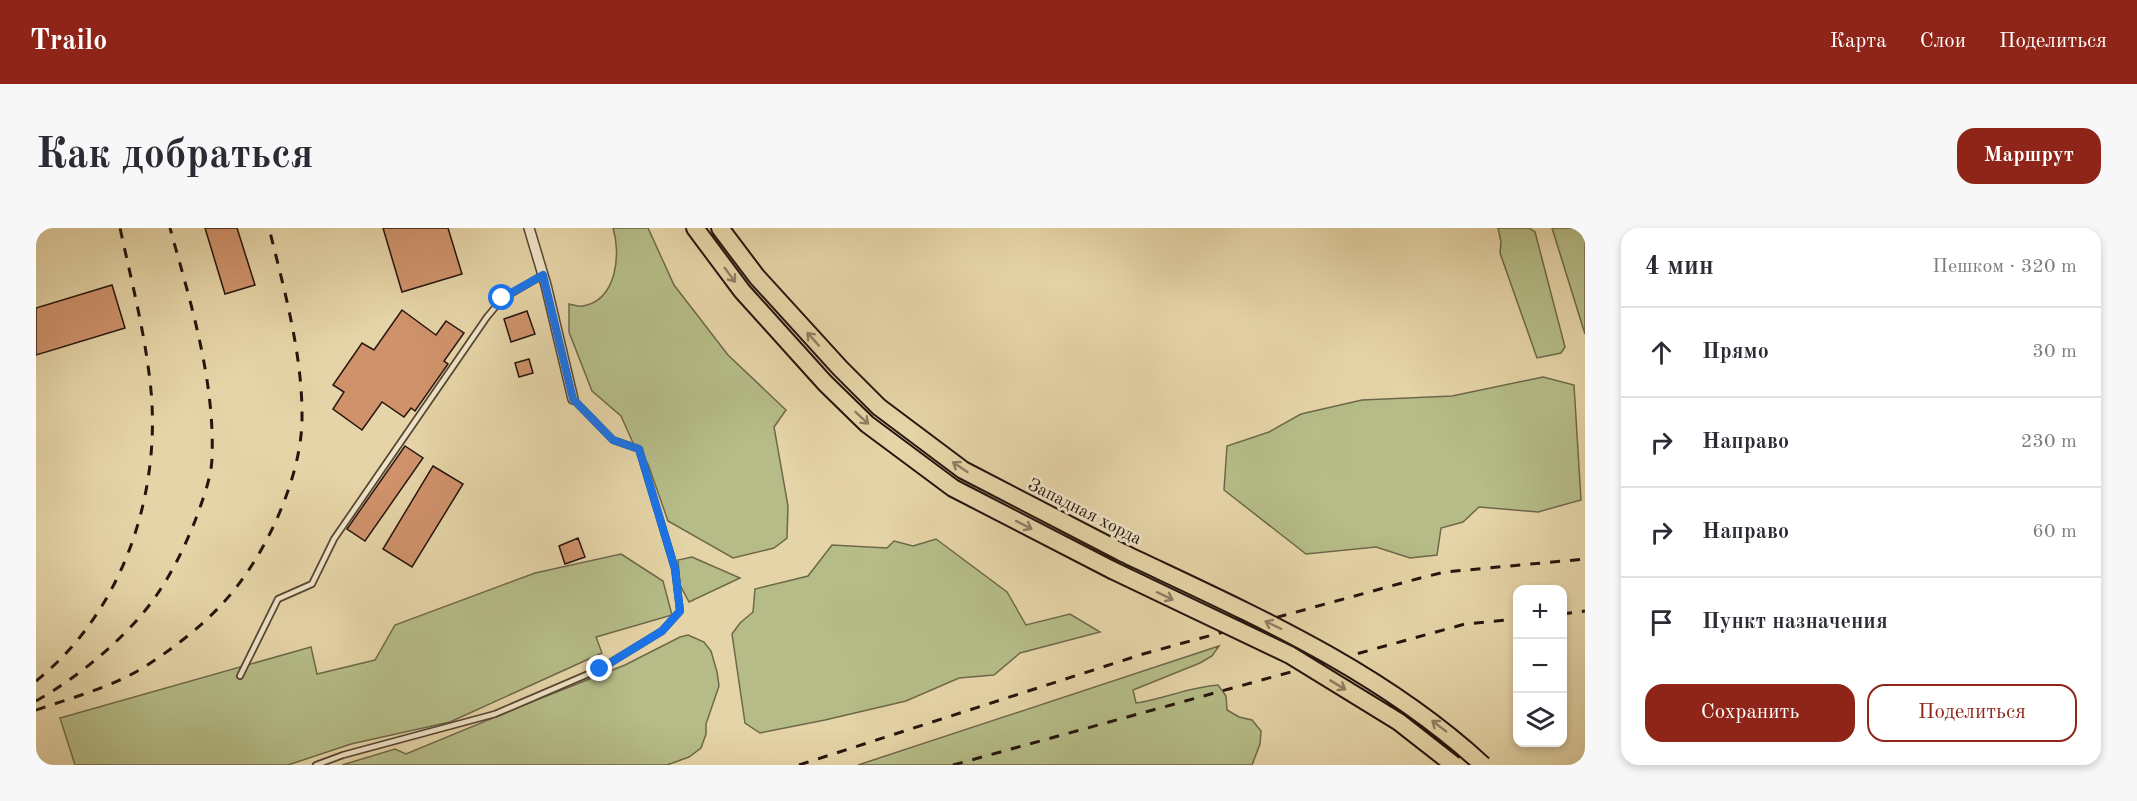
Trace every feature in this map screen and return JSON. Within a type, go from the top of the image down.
[{"type":"highway","points":[[695,228],[742,291],[825,383],[867,424],[953,488],[1112,570],[1290,655],[1400,722],[1454,765]]},
{"type":"highway","name":"Западная хорда","points":[[720,228],[757,277],[879,407],[963,470],[1123,553],[1307,641],[1414,708],[1451,736],[1483,765]]},
{"type":"street","points":[[529,228],[543,275],[573,399]]},
{"type":"lane","points":[[240,676],[278,599],[312,584],[334,539],[487,317],[502,298],[543,275]]},
{"type":"lane","points":[[316,765],[343,755],[495,714],[600,669],[662,631],[680,611],[675,569],[639,449],[613,440],[573,399]]},
{"type":"green space","points":[[613,228],[648,228],[674,285],[728,355],[786,410],[774,427],[788,506],[787,538],[774,548],[733,558],[668,521],[648,464],[633,443],[621,416],[592,391],[569,332],[569,304],[581,306],[594,302],[610,286],[616,263]]},
{"type":"green space","points":[[1498,228],[1529,228],[1535,232],[1565,347],[1561,353],[1537,358],[1500,253],[1501,242]]},
{"type":"green space","points":[[1552,228],[1585,228],[1585,334]]},
{"type":"green space","points":[[1543,377],[1574,385],[1581,500],[1538,512],[1479,507],[1463,522],[1441,528],[1437,555],[1410,558],[1376,547],[1306,554],[1224,490],[1227,446],[1269,432],[1301,414],[1362,400],[1452,396]]},
{"type":"green space","points":[[936,539],[1007,592],[1026,625],[1070,614],[1100,632],[1020,653],[994,675],[959,678],[906,701],[760,733],[745,723],[732,634],[740,623],[753,612],[755,589],[808,576],[832,545],[887,548],[894,541],[913,546]]},
{"type":"green space","points":[[621,554],[663,581],[672,615],[596,637],[602,653],[450,722],[351,744],[288,765],[75,765],[60,718],[311,647],[317,674],[375,660],[395,625],[535,573]]},
{"type":"green space","points":[[692,557],[740,578],[689,602],[680,585],[678,560]]},
{"type":"green space","points":[[688,635],[704,642],[711,651],[719,686],[706,724],[706,734],[701,748],[689,757],[667,765],[342,765],[395,749],[406,754],[625,665]]},
{"type":"green space","points":[[1219,646],[1212,656],[1200,663],[1133,690],[1136,703],[1218,685],[1226,696],[1227,710],[1239,717],[1252,720],[1261,731],[1260,744],[1252,765],[858,765]]},
{"type":"building","points":[[205,228],[237,228],[255,285],[225,294]]},
{"type":"building","points":[[383,228],[448,228],[462,274],[402,292]]},
{"type":"building","points":[[112,285],[125,328],[36,355],[36,308]]},
{"type":"building","points":[[402,310],[436,335],[446,321],[464,333],[444,361],[448,364],[415,411],[411,408],[404,417],[382,402],[362,430],[333,409],[344,392],[333,385],[362,343],[374,350]]},
{"type":"building","points":[[527,311],[535,334],[511,342],[504,319]]},
{"type":"building","points":[[529,359],[533,373],[519,377],[515,363]]},
{"type":"building","points":[[405,446],[423,458],[365,541],[347,529]]},
{"type":"building","points":[[433,466],[463,484],[412,567],[383,549]]},
{"type":"building","points":[[578,538],[585,557],[565,564],[559,546]]},
{"type":"railway","points":[[36,681],[67,652],[93,620],[114,584],[131,546],[143,505],[150,464],[152,422],[150,381],[141,323],[120,228]]},
{"type":"railway","points":[[36,701],[69,680],[103,653],[134,624],[147,608],[183,549],[208,482],[212,459],[212,430],[206,371],[170,228]]},
{"type":"railway","points":[[36,710],[123,679],[169,651],[223,603],[253,564],[266,541],[278,516],[296,464],[301,439],[302,415],[296,344],[269,228]]},
{"type":"railway","points":[[799,765],[1143,654],[1424,577],[1445,572],[1585,559]]},
{"type":"railway","points":[[1567,613],[1585,611]]},
{"type":"railway","points":[[953,765],[1465,624],[1513,619]]},
{"type":"route","points":[[502,298],[543,275],[573,399],[613,440],[639,449],[675,569],[680,611],[662,631],[600,669]]}]
